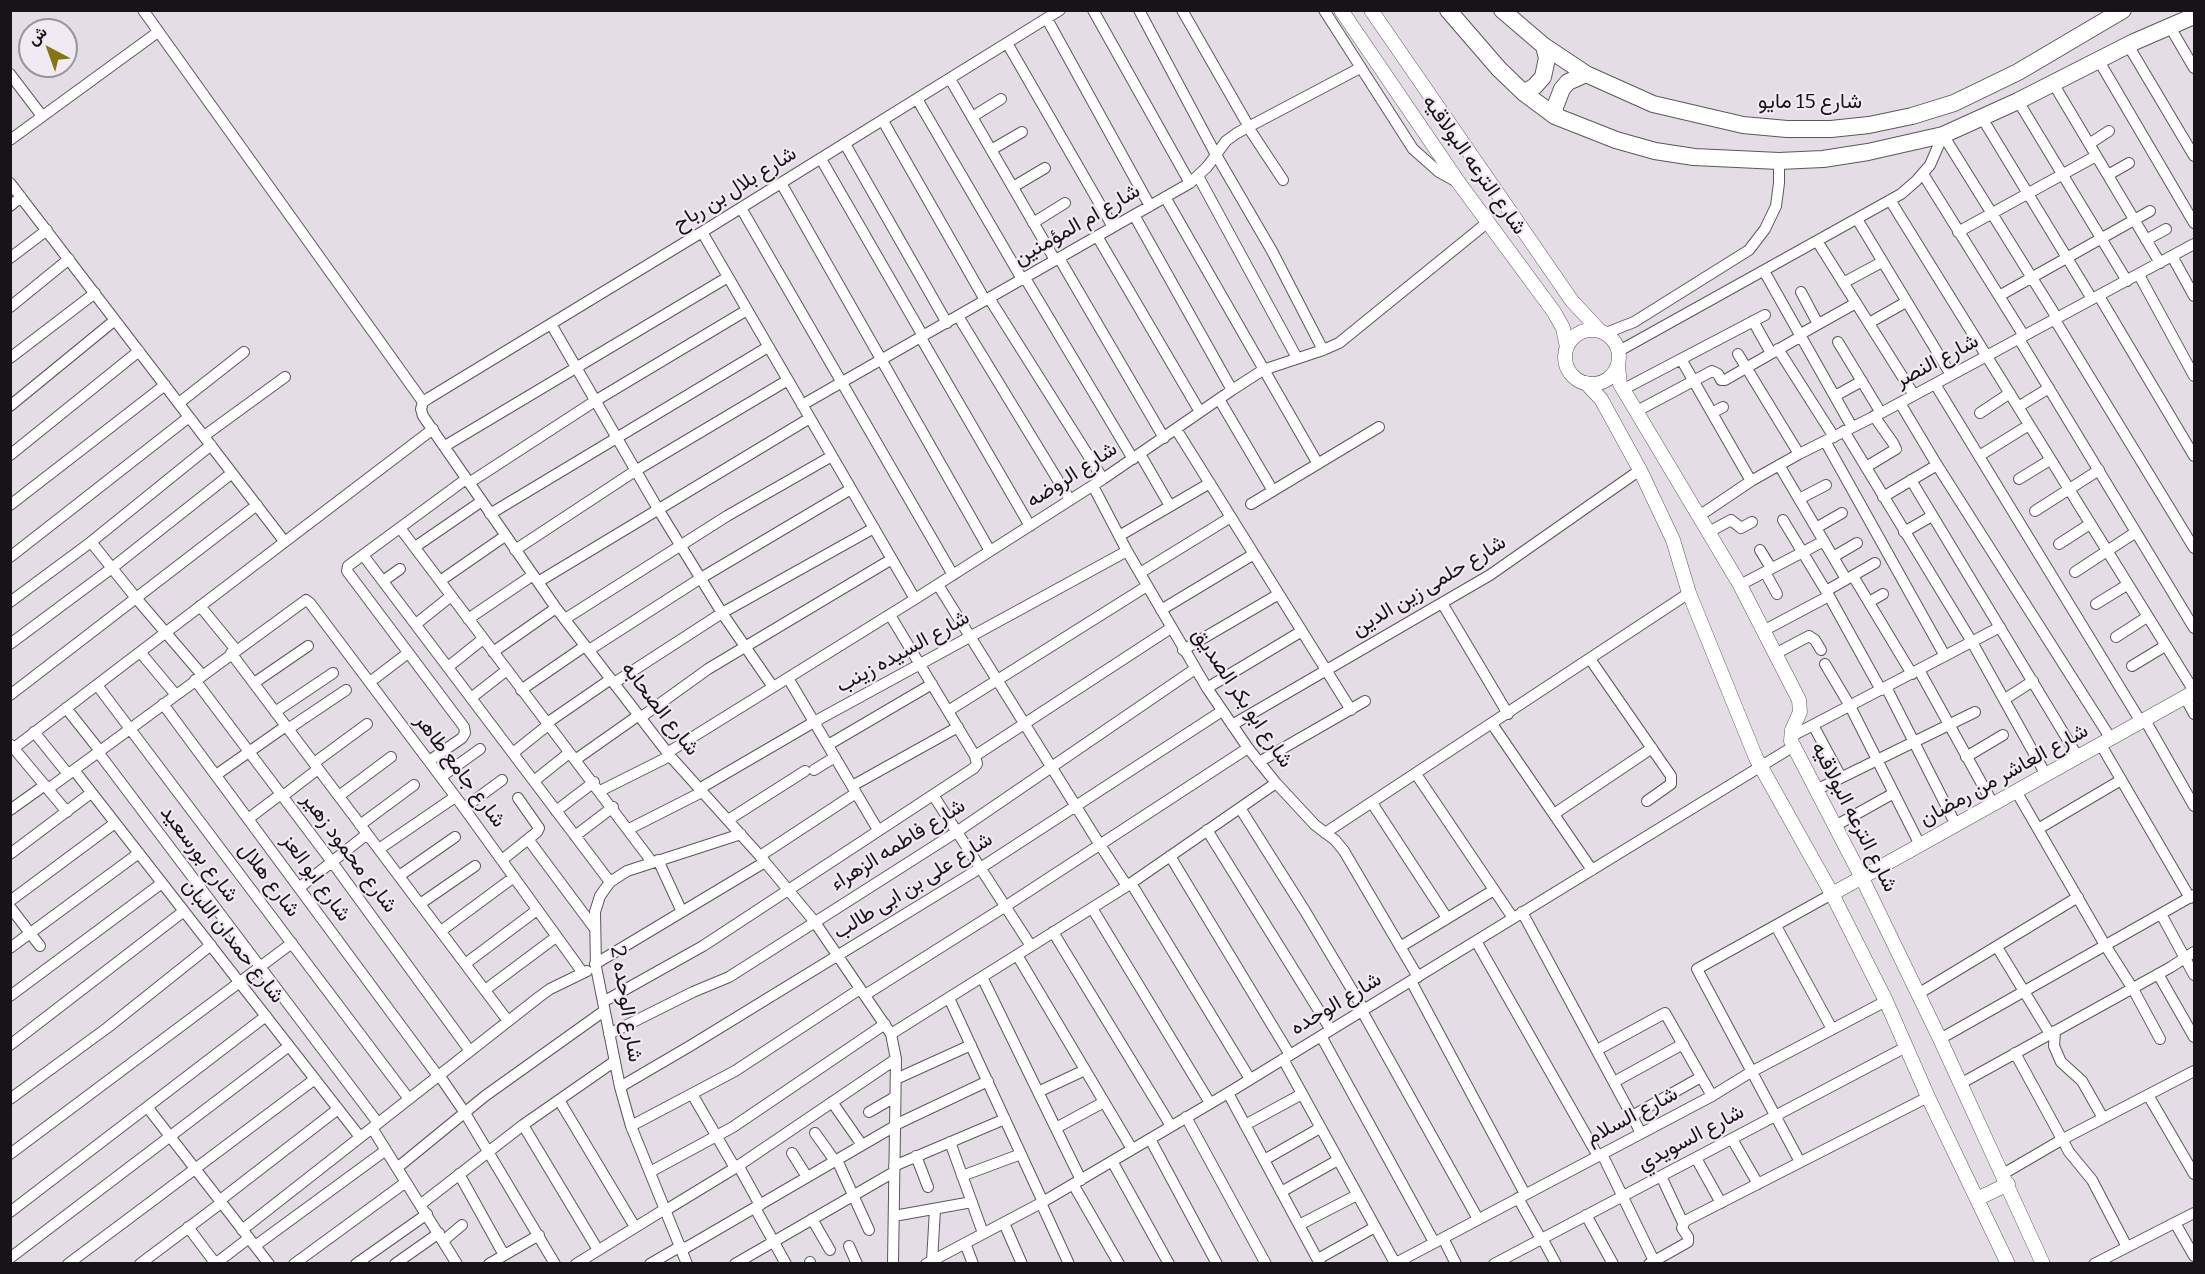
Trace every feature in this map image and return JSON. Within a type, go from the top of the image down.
[{"type":"main road","points":[[1448,10],[1499,69],[1524,93],[1555,116],[1616,140],[1655,151],[1694,157],[1779,161],[1824,159],[1868,152],[1943,135],[2194,16]]},
{"type":"main road","name":"شارع 15 مايو","points":[[1502,10],[1544,46],[1586,74],[1653,104],[1743,125],[1787,129],[1831,129],[1869,125],[1912,116],[1954,103],[2018,72],[2123,10]]},
{"type":"main road","points":[[2131,44],[2179,10]]},
{"type":"main road","points":[[1524,93],[1543,77],[1547,58],[1544,46]]},
{"type":"main road","points":[[1555,116],[1555,107],[1562,89],[1568,82],[1586,74]]},
{"type":"street","name":"شارع الصحابه","points":[[143,10],[426,400],[421,409],[423,416],[556,608],[668,754],[763,859],[814,921],[891,1034],[896,1059],[893,1263]]},
{"type":"street","name":"شارع بلال بن رباح","points":[[426,400],[1060,10]]},
{"type":"street","points":[[1093,10],[1297,358]]},
{"type":"street","points":[[1139,10],[1215,153],[1272,251],[1323,350]]},
{"type":"street","points":[[1182,10],[1249,127],[1283,180]]},
{"type":"street","points":[[1324,10],[1413,149],[1439,172],[1459,183]]},
{"type":"street","name":"شارع الترعه البولاقيه","points":[[1341,10],[1459,183],[1559,319],[1567,346]]},
{"type":"street","name":"شارع الترعه البولاقيه","points":[[1371,10],[1572,301],[1602,332]]},
{"type":"street","points":[[1047,19],[1150,206]]},
{"type":"street","points":[[2170,27],[2194,68]]},
{"type":"street","points":[[10,140],[158,32]]},
{"type":"street","points":[[1007,43],[1113,227]]},
{"type":"street","points":[[2131,44],[2194,156]]},
{"type":"street","points":[[2098,61],[2194,223]]},
{"type":"street","name":"شارع ام المؤمنين","points":[[802,405],[1194,180],[1208,167],[1215,153],[1226,141],[1360,68]]},
{"type":"street","points":[[10,74],[42,116]]},
{"type":"street","points":[[950,79],[1033,223],[1164,438]]},
{"type":"street","points":[[2053,83],[2160,263]]},
{"type":"street","points":[[916,99],[1024,278],[1170,506]]},
{"type":"street","points":[[972,117],[1001,99]]},
{"type":"street","points":[[2018,101],[2127,281]]},
{"type":"street","points":[[1982,118],[2026,194],[2067,259],[2096,298],[2194,456]]},
{"type":"street","points":[[882,121],[987,299],[1103,479]]},
{"type":"street","points":[[2089,144],[2109,131]]},
{"type":"street","points":[[991,150],[1022,132]]},
{"type":"street","points":[[1619,351],[1909,188],[1923,174],[1935,156],[1943,135]]},
{"type":"street","points":[[1943,135],[2194,548]]},
{"type":"street","points":[[845,144],[947,322]]},
{"type":"street","points":[[1958,232],[2096,156]]},
{"type":"street","points":[[821,159],[1030,526]]},
{"type":"street","points":[[1779,161],[1776,206],[1765,230],[1749,250],[1634,322],[1602,332],[1589,330],[1572,338],[1565,353],[1567,367],[1601,399],[1640,470],[1673,540],[1689,593],[1760,765],[1832,894],[1886,1001],[1928,1096],[2008,1263]]},
{"type":"street","points":[[2108,175],[2129,163]]},
{"type":"street","points":[[1013,187],[1045,168]]},
{"type":"street","points":[[1923,174],[1999,296],[2049,388],[2194,628]]},
{"type":"street","points":[[10,183],[284,541]]},
{"type":"street","points":[[781,183],[990,551]]},
{"type":"street","points":[[1165,197],[1318,464]]},
{"type":"street","points":[[10,206],[21,198]]},
{"type":"street","points":[[1890,200],[2147,617],[2190,694],[2194,714]]},
{"type":"street","points":[[1033,223],[1065,203]]},
{"type":"street","points":[[741,208],[953,575]]},
{"type":"street","points":[[1999,296],[2150,211]]},
{"type":"street","points":[[1134,215],[1232,390]]},
{"type":"street","points":[[1857,219],[1951,375]]},
{"type":"street","name":"شارع الروضه","points":[[556,811],[597,787],[668,754],[1070,501],[1263,370],[1339,343],[1488,222]]},
{"type":"street","points":[[2146,240],[2166,229]]},
{"type":"street","points":[[10,258],[46,230]]},
{"type":"street","points":[[702,232],[915,599]]},
{"type":"street","points":[[1097,236],[1200,412]]},
{"type":"street","points":[[1817,241],[1914,395]]},
{"type":"street","name":"شارع النصر","points":[[1699,516],[1751,481],[1799,454],[1878,415],[2194,244]]},
{"type":"street","points":[[2172,256],[2194,296]]},
{"type":"street","points":[[10,307],[69,259]]},
{"type":"street","points":[[1843,283],[1882,262]]},
{"type":"street","points":[[1764,271],[1834,396],[1839,434],[1945,656]]},
{"type":"street","points":[[2139,275],[2194,376]]},
{"type":"street","points":[[445,447],[728,277]]},
{"type":"street","points":[[1801,292],[1818,324]]},
{"type":"street","points":[[10,358],[95,293]]},
{"type":"street","points":[[1869,323],[1906,302]]},
{"type":"street","points":[[1637,411],[1712,371],[1718,374],[1723,381],[1856,303]]},
{"type":"street","points":[[429,761],[462,738],[465,733],[464,727],[348,575],[346,571],[348,566],[468,481],[595,401],[747,310]]},
{"type":"street","points":[[1624,389],[1765,315]]},
{"type":"street","points":[[958,316],[1070,501]]},
{"type":"street","points":[[10,406],[116,320]]},
{"type":"street","points":[[1753,321],[1866,467],[1972,642],[2046,775]]},
{"type":"street","points":[[551,324],[680,545],[722,613],[773,687]]},
{"type":"street","points":[[1586,383],[1595,384],[1605,381],[1617,367],[1619,351],[1616,344],[1602,332]]},
{"type":"street","points":[[1838,342],[1862,381],[1896,449],[1866,467]]},
{"type":"street","points":[[490,514],[768,346]]},
{"type":"street","points":[[10,455],[139,351]]},
{"type":"street","points":[[179,403],[244,352]]},
{"type":"street","points":[[1738,354],[1799,454]]},
{"type":"street","points":[[1681,359],[1751,481]]},
{"type":"street","name":"شارع الترعه البولاقيه","points":[[1617,367],[1618,377],[1624,389],[1740,585],[1801,706],[1792,741],[1940,1039],[2043,1263]]},
{"type":"street","points":[[10,602],[91,542],[207,440],[285,377]]},
{"type":"street","points":[[515,550],[635,471],[788,380]]},
{"type":"street","points":[[1834,396],[1862,381]]},
{"type":"street","points":[[1935,384],[2194,806]]},
{"type":"street","points":[[10,505],[165,385]]},
{"type":"street","points":[[2018,407],[2049,388]]},
{"type":"street","points":[[1980,412],[2010,393]]},
{"type":"street","points":[[1219,399],[1273,491]]},
{"type":"street","points":[[1900,403],[2106,742],[2121,780],[2192,897],[1940,1039]]},
{"type":"street","points":[[1712,413],[1723,407]]},
{"type":"street","points":[[10,557],[189,417]]},
{"type":"street","points":[[468,619],[810,418]]},
{"type":"street","points":[[1979,456],[2029,425]]},
{"type":"street","points":[[1251,504],[1379,427]]},
{"type":"street","points":[[67,812],[13,750],[433,429]]},
{"type":"street","points":[[1176,429],[1351,710]]},
{"type":"street","points":[[565,619],[727,516],[832,456]]},
{"type":"street","points":[[2019,479],[2050,460]]},
{"type":"street","points":[[1779,465],[1833,557],[1869,603],[1949,725],[1993,804]]},
{"type":"street","points":[[1883,497],[1937,465]]},
{"type":"street","name":"شارع حلمى زين الدين","points":[[1232,725],[1490,575],[1640,470]]},
{"type":"street","points":[[2035,511],[2099,470]]},
{"type":"street","points":[[10,644],[112,568],[232,473]]},
{"type":"street","points":[[1911,480],[2078,757]]},
{"type":"street","points":[[1119,536],[1210,483]]},
{"type":"street","points":[[1799,499],[1826,485]]},
{"type":"street","name":"شارع ابو بكر الصديق","points":[[1093,486],[1171,628],[1222,711],[1276,783],[1344,851],[1400,946],[1541,1239],[1556,1263]]},
{"type":"street","points":[[521,690],[851,489]]},
{"type":"street","points":[[415,547],[482,501]]},
{"type":"street","points":[[10,695],[256,505]]},
{"type":"street","points":[[1816,528],[1842,513]]},
{"type":"street","points":[[1904,532],[1932,516]]},
{"type":"street","points":[[1140,573],[1231,517]]},
{"type":"street","points":[[1709,532],[1731,520],[1734,520],[1741,528],[1752,522]]},
{"type":"street","points":[[1783,520],[1884,688],[1956,825]]},
{"type":"street","points":[[2059,544],[2090,524]]},
{"type":"street","points":[[400,528],[521,690],[655,861],[682,912]]},
{"type":"street","points":[[513,753],[548,724],[612,681],[722,613],[874,528]]},
{"type":"street","points":[[2075,572],[2136,532]]},
{"type":"street","points":[[440,581],[505,536]]},
{"type":"street","points":[[1740,585],[1824,541]]},
{"type":"street","name":"شارع محمود زهير","points":[[91,542],[165,632],[249,752],[333,862],[470,1051]]},
{"type":"street","points":[[1833,557],[1857,543]]},
{"type":"street","points":[[1760,550],[1777,594]]},
{"type":"street","name":"شارع السيده زينب","points":[[629,830],[814,722],[1127,551]]},
{"type":"street","points":[[1161,610],[1254,554]]},
{"type":"street","points":[[363,555],[610,882],[627,871],[741,834]]},
{"type":"street","points":[[534,781],[640,717],[745,646],[892,559]]},
{"type":"street","points":[[1763,631],[1875,563]]},
{"type":"street","points":[[383,581],[400,568]]},
{"type":"street","points":[[938,585],[1075,806],[1129,884],[1250,1079]]},
{"type":"street","points":[[2096,604],[2127,585]]},
{"type":"street","points":[[948,711],[1147,586]]},
{"type":"street","points":[[1325,833],[1689,593]]},
{"type":"street","points":[[1184,650],[1279,594]]},
{"type":"street","points":[[1869,603],[1883,594]]},
{"type":"street","points":[[416,624],[452,596]]},
{"type":"street","name":"شارع جامع طاهر","points":[[233,652],[301,602],[306,600],[310,603],[464,808],[583,973]]},
{"type":"street","points":[[1442,603],[1508,714]]},
{"type":"street","points":[[200,606],[275,712],[508,1021]]},
{"type":"street","points":[[493,652],[556,608]]},
{"type":"street","points":[[397,1168],[604,1006],[703,946],[974,768],[975,756],[890,615]]},
{"type":"street","points":[[2116,637],[2147,617]]},
{"type":"street","name":"شارع الوحده","points":[[929,1263],[1077,1182],[1363,1011],[1760,765],[1814,725],[2000,627]]},
{"type":"street","points":[[975,756],[1171,628]]},
{"type":"street","points":[[1207,688],[1302,631]]},
{"type":"street","points":[[1775,654],[1805,637],[1812,637],[1821,650]]},
{"type":"street","points":[[448,667],[483,639]]},
{"type":"street","points":[[254,683],[308,646]]},
{"type":"street","points":[[2132,666],[2164,646]]},
{"type":"street","points":[[140,652],[176,694]]},
{"type":"street","points":[[10,810],[71,772],[233,652]]},
{"type":"street","points":[[370,682],[408,653]]},
{"type":"street","points":[[1590,659],[1672,780],[1668,786],[1647,801]]},
{"type":"street","points":[[1825,664],[1850,706],[1920,845]]},
{"type":"street","name":"شارع فاطمه الزهراء","points":[[609,1034],[693,992],[729,977],[958,831],[1195,669]]},
{"type":"street","points":[[471,698],[507,670]]},
{"type":"street","points":[[275,712],[333,673]]},
{"type":"street","points":[[788,678],[878,830]]},
{"type":"street","points":[[2005,699],[2033,681]]},
{"type":"street","points":[[828,745],[932,684]]},
{"type":"street","name":"شارع هلال","points":[[97,685],[409,1099]]},
{"type":"street","points":[[216,775],[346,690]]},
{"type":"street","name":"شارع العاشر من رمضان","points":[[1832,894],[2190,694]]},
{"type":"street","points":[[1260,762],[1365,701]]},
{"type":"street","name":"شارع ابو العز","points":[[164,704],[465,1113],[555,1263]]},
{"type":"street","name":"شارع بورسعيد","points":[[66,708],[260,967],[375,1126],[386,1150],[455,1263]]},
{"type":"street","name":"شارع على بن ابى طالب","points":[[620,1087],[982,867],[1222,711]]},
{"type":"street","points":[[1816,790],[1975,712]]},
{"type":"street","points":[[248,819],[282,795],[367,724]]},
{"type":"street","points":[[1492,724],[1592,870]]},
{"type":"street","points":[[1814,725],[1841,777]]},
{"type":"street","points":[[248,1238],[360,1137],[550,989],[583,973],[682,912],[763,859],[854,790],[958,727]]},
{"type":"street","name":"شارع حمدان اللبان","points":[[34,732],[92,793],[360,1137]]},
{"type":"street","points":[[1966,757],[2003,735]]},
{"type":"street","points":[[631,1126],[735,1071],[1006,906],[1248,748]]},
{"type":"street","points":[[1554,814],[1652,748]]},
{"type":"street","points":[[441,777],[480,749]]},
{"type":"street","points":[[339,796],[391,757]]},
{"type":"street","points":[[728,820],[809,770],[835,757]]},
{"type":"street","points":[[1416,774],[1494,890],[1517,915],[1597,1050],[1641,1133]]},
{"type":"street","points":[[464,808],[502,780]]},
{"type":"street","points":[[2038,829],[2121,780]]},
{"type":"street","points":[[891,1034],[1129,884],[1276,783]]},
{"type":"street","points":[[360,825],[414,785]]},
{"type":"street","points":[[2016,791],[2105,945],[2133,988],[2160,1039]]},
{"type":"street","points":[[10,854],[92,793]]},
{"type":"street","points":[[1835,826],[1894,793]]},
{"type":"street","points":[[933,795],[982,867],[1031,946]]},
{"type":"street","points":[[378,849],[455,796]]},
{"type":"street","points":[[502,860],[539,828],[518,798]]},
{"type":"street","points":[[1372,802],[1447,918]]},
{"type":"street","points":[[575,836],[613,807]]},
{"type":"street","points":[[1240,808],[1305,911],[1363,1011],[1478,1219]]},
{"type":"street","points":[[10,901],[115,823]]},
{"type":"street","points":[[1207,830],[1331,1030]]},
{"type":"street","points":[[299,888],[367,834]]},
{"type":"street","points":[[399,876],[455,837]]},
{"type":"street","points":[[528,839],[595,929]]},
{"type":"street","points":[[10,948],[139,853]]},
{"type":"street","points":[[1170,856],[1286,1057],[1302,1094],[1394,1263]]},
{"type":"street","points":[[420,904],[475,866]]},
{"type":"street","points":[[441,932],[514,877]]},
{"type":"street","name":"شارع الوحده 2","points":[[610,882],[600,896],[595,912],[596,965],[609,1034],[631,1126],[687,1263]]},
{"type":"street","points":[[10,996],[162,884]]},
{"type":"street","points":[[1400,946],[1494,890]]},
{"type":"street","points":[[1800,1162],[1697,969],[1832,894]]},
{"type":"street","points":[[1918,994],[2078,897]]},
{"type":"street","points":[[10,907],[40,946]]},
{"type":"street","points":[[1092,908],[1210,1103]]},
{"type":"street","points":[[465,964],[537,910]]},
{"type":"street","points":[[10,1045],[184,911]]},
{"type":"street","points":[[2161,914],[2190,955],[2194,975]]},
{"type":"street","points":[[1776,926],[1832,1029]]},
{"type":"street","points":[[1053,932],[1171,1126]]},
{"type":"street","points":[[485,990],[556,937]]},
{"type":"street","points":[[1476,941],[1623,1196],[1651,1262],[1688,1242],[1688,1237],[1682,1228],[1683,1223],[1660,1176]]},
{"type":"street","points":[[10,1154],[292,943]]},
{"type":"street","points":[[10,1099],[107,1028],[211,945]]},
{"type":"street","points":[[1997,947],[2022,991],[2052,1033],[2054,1046],[2061,1062],[2082,1082],[2103,1118]]},
{"type":"street","points":[[1017,955],[1132,1149]]},
{"type":"street","points":[[1960,1084],[2190,955]]},
{"type":"street","points":[[2158,974],[2194,1037]]},
{"type":"street","points":[[982,977],[1056,1128],[1077,1182],[1119,1263]]},
{"type":"street","points":[[949,998],[1069,1263]]},
{"type":"street","name":"شارع السلام","points":[[1394,1263],[1712,1096],[1751,1072],[1886,1001]]},
{"type":"street","points":[[1597,1050],[1665,1013],[1712,1096]]},
{"type":"street","points":[[10,1212],[266,1016]]},
{"type":"street","points":[[650,1172],[733,1127],[885,1024]]},
{"type":"street","points":[[1321,1036],[1438,1240],[1456,1263]]},
{"type":"street","points":[[1614,1082],[1683,1044]]},
{"type":"street","points":[[896,1079],[971,1045]]},
{"type":"street","points":[[10,1258],[289,1046]]},
{"type":"street","name":"شارع السويدي","points":[[1494,1263],[1506,1261],[1541,1239],[1906,1047]]},
{"type":"street","points":[[2015,1053],[2072,1158],[2092,1180],[2127,1247]]},
{"type":"street","points":[[576,1263],[737,1167],[896,1059]]},
{"type":"street","points":[[356,1263],[423,1209],[459,1174],[488,1151],[615,1061]]},
{"type":"street","points":[[1038,1092],[1085,1070]]},
{"type":"street","points":[[1977,1199],[2063,1139],[2194,1071]]},
{"type":"street","points":[[1632,1116],[1701,1077]]},
{"type":"street","points":[[68,1263],[315,1078]]},
{"type":"street","points":[[650,1263],[682,1248],[895,1126],[988,1082]]},
{"type":"street","points":[[1228,1093],[1319,1261],[1375,1227]]},
{"type":"street","points":[[692,1094],[737,1167],[786,1263]]},
{"type":"street","points":[[1245,1125],[1302,1094]]},
{"type":"street","points":[[2148,1095],[2194,1174]]},
{"type":"street","points":[[1683,1223],[1928,1096]]},
{"type":"street","points":[[869,1112],[895,1097]]},
{"type":"street","points":[[559,1100],[635,1227]]},
{"type":"street","points":[[832,1102],[862,1145]]},
{"type":"street","points":[[1056,1128],[1104,1102]]},
{"type":"street","points":[[148,1108],[268,1263]]},
{"type":"street","points":[[140,1263],[338,1109]]},
{"type":"street","points":[[1186,1117],[1266,1263]]},
{"type":"street","points":[[735,1263],[854,1196],[916,1156],[1005,1119]]},
{"type":"street","points":[[523,1125],[598,1250]]},
{"type":"street","points":[[1264,1161],[1320,1128]]},
{"type":"street","points":[[815,1133],[836,1160],[869,1230]]},
{"type":"street","points":[[1150,1139],[1217,1263]]},
{"type":"street","points":[[1732,1139],[1758,1184]]},
{"type":"street","points":[[950,1142],[983,1233]]},
{"type":"street","points":[[188,1227],[215,1263],[248,1238],[386,1150]]},
{"type":"street","points":[[792,1153],[807,1177]]},
{"type":"street","points":[[963,1176],[1021,1154]]},
{"type":"street","points":[[916,1156],[928,1187]]},
{"type":"street","points":[[1696,1158],[1721,1203]]},
{"type":"street","points":[[1281,1192],[1338,1160]]},
{"type":"street","points":[[1112,1161],[1169,1263]]},
{"type":"street","points":[[459,1174],[504,1255]]},
{"type":"street","points":[[294,1263],[406,1182]]},
{"type":"street","points":[[1299,1225],[1357,1195]]},
{"type":"street","points":[[894,1216],[972,1202]]},
{"type":"street","points":[[929,1263],[935,1209]]},
{"type":"street","points":[[2094,1263],[2194,1213]]},
{"type":"street","points":[[1586,1215],[1613,1263]]},
{"type":"street","points":[[812,1219],[830,1250]]},
{"type":"street","points":[[1004,1223],[1022,1263]]},
{"type":"street","points":[[2175,1223],[2194,1256]]},
{"type":"street","points":[[395,1263],[462,1225]]},
{"type":"street","points":[[489,1263],[539,1235]]},
{"type":"street","points":[[965,1243],[974,1263]]},
{"type":"street","points":[[849,1246],[857,1263]]}]
